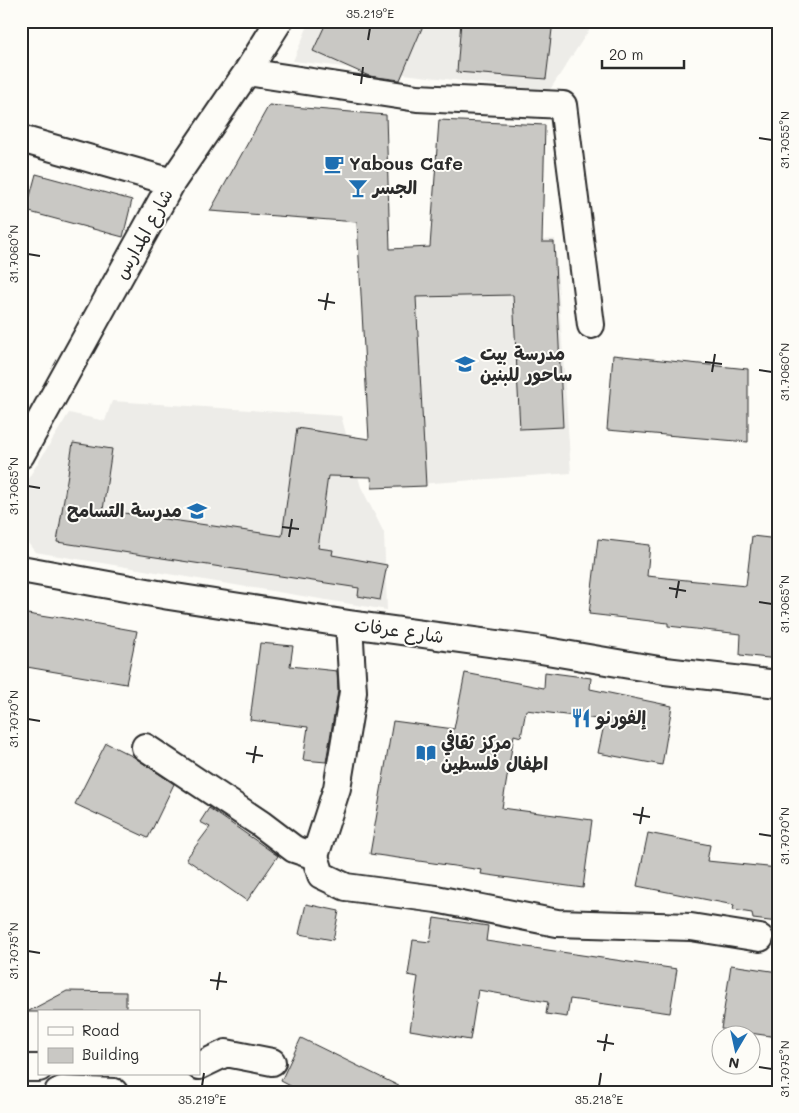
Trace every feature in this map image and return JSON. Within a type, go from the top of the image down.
[{"type":"street","name":"شارع المدارس","points":[[21,454],[172,182],[247,72],[279,21]]},
{"type":"street","points":[[247,72],[417,98],[563,105],[591,325]]},
{"type":"street","points":[[21,138],[172,182]]},
{"type":"street","name":"شارع عرفات","points":[[21,569],[169,596],[349,624],[541,650],[665,671],[778,684]]},
{"type":"street","points":[[349,624],[353,692],[337,788],[316,856],[321,875],[346,887],[436,899],[557,923],[691,927],[760,938]]},
{"type":"street","points":[[145,747],[261,824],[294,849],[316,856]]},
{"type":"street","points":[[200,1066],[226,1053],[272,1062]]},
{"type":"street","points":[[21,1068],[38,1068]]},
{"type":"street","points":[[58,1092],[62,1090],[114,1092]]},
{"type":"shaded area","points":[[310,21],[595,21],[549,91],[293,61]]},
{"type":"shaded area","name":"مدرسة بيت ساحور للبنين","points":[[555,239],[571,473],[377,487],[359,255]]},
{"type":"shaded area","name":"مدرسة التسامح","points":[[112,401],[341,416],[361,487],[384,533],[387,610],[35,552],[21,534],[21,490],[69,413],[105,421]]},
{"type":"building","points":[[327,21],[425,21],[400,80],[369,76],[313,51]]},
{"type":"building","points":[[461,21],[553,21],[546,79],[457,72]]},
{"type":"building","points":[[269,105],[386,115],[390,249],[430,247],[439,120],[545,125],[542,242],[554,242],[563,427],[520,429],[513,295],[416,297],[426,486],[372,488],[371,477],[328,476],[318,548],[333,550],[332,555],[387,565],[380,600],[358,596],[359,588],[57,542],[73,443],[112,449],[103,510],[282,536],[297,428],[369,439],[357,222],[210,211]]},
{"type":"building","points":[[36,174],[132,200],[123,237],[26,211]]},
{"type":"building","points":[[613,355],[748,369],[748,442],[607,430]]},
{"type":"building","points":[[752,536],[778,539],[778,659],[740,655],[741,634],[668,626],[668,623],[589,614],[598,539],[650,545],[647,576],[746,586]]},
{"type":"building","points":[[21,613],[53,618],[54,616],[137,631],[126,684],[21,666]]},
{"type":"building","points":[[260,643],[293,646],[290,666],[337,671],[338,691],[326,762],[303,760],[308,727],[250,720]]},
{"type":"building","points":[[545,672],[591,678],[590,689],[672,706],[662,765],[598,753],[605,720],[526,710],[521,737],[514,735],[502,808],[592,820],[583,888],[481,874],[482,870],[370,854],[393,721],[454,729],[465,673],[544,688]]},
{"type":"building","points":[[106,743],[134,757],[174,784],[148,838],[75,804]]},
{"type":"building","points":[[209,808],[278,856],[247,901],[186,859],[210,827],[200,822]]},
{"type":"building","points":[[648,833],[710,845],[707,861],[778,868],[778,922],[753,919],[752,913],[733,910],[734,905],[637,886]]},
{"type":"building","points":[[306,904],[339,911],[333,940],[299,934]]},
{"type":"building","points":[[434,918],[488,926],[486,941],[677,969],[670,1013],[570,999],[567,1017],[546,1014],[548,1002],[478,990],[470,1040],[410,1030],[418,977],[408,975],[413,940],[430,942]]},
{"type":"building","points":[[731,965],[778,972],[778,1037],[762,1035],[762,1026],[721,1026]]},
{"type":"building","points":[[67,991],[126,992],[126,1010],[38,1010],[38,1012],[27,1012]]},
{"type":"building","points":[[301,1038],[411,1092],[302,1092],[281,1081]]},
{"type":"place","name":"Yabous Cafe","points":[[334,164]]},
{"type":"place","name":"الجسر","points":[[358,188]]},
{"type":"place","name":"مدرسة بيت ساحور للبنين","points":[[465,364]]},
{"type":"place","name":"مدرسة التسامح","points":[[197,511]]},
{"type":"place","name":"إلفورنو","points":[[581,718]]},
{"type":"place","name":"مركز ثقافي اطفال فلسطين","points":[[426,753]]}]
